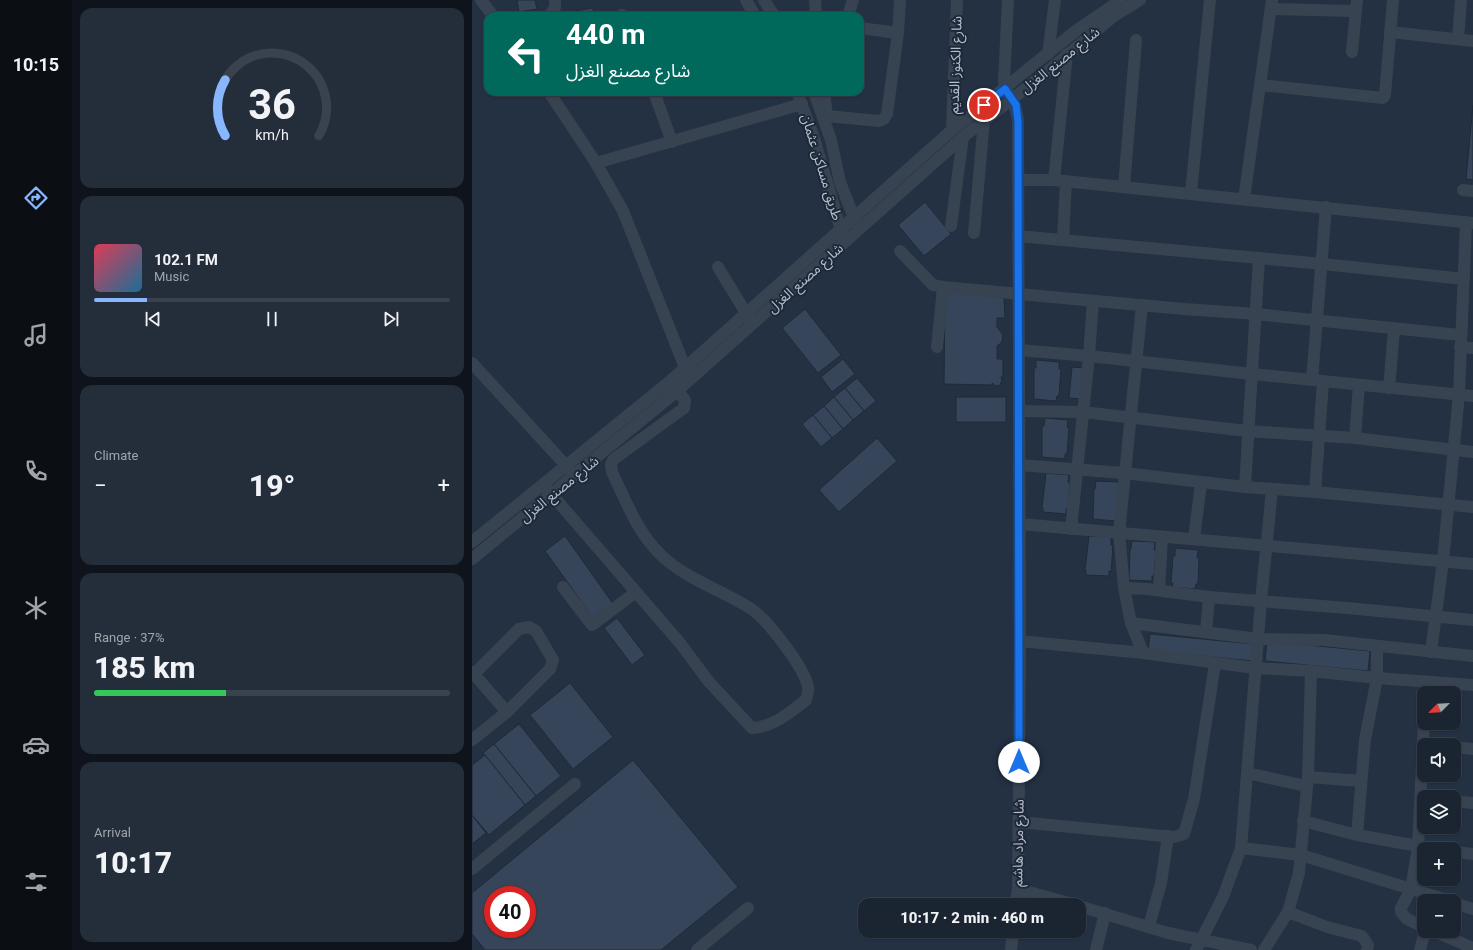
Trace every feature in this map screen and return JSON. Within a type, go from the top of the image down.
[{"type":"street","points":[[480,0],[490,12]]},
{"type":"street","points":[[552,12],[555,7],[554,0]]},
{"type":"street","points":[[746,0],[753,12]]},
{"type":"street","points":[[764,0],[772,12]]},
{"type":"street","points":[[815,0],[816,12]]},
{"type":"street","points":[[849,12],[853,0]]},
{"type":"street","points":[[824,96],[825,116],[879,121],[884,118],[887,114],[898,33],[900,0]]},
{"type":"street","name":"شارع الكنوز القديم","points":[[952,130],[957,0]]},
{"type":"street","name":"شارع مراد هاشم","points":[[1008,0],[1004,75],[1009,94],[1018,113],[1020,641],[1019,822],[1017,898]]},
{"type":"street","points":[[1048,54],[1055,0]]},
{"type":"street","name":"شارع مصنع الغزل","points":[[472,542],[566,467],[673,386],[690,380],[984,120],[1048,54],[1105,5],[1121,0]]},
{"type":"street","name":"شارع مصنع الغزل","points":[[472,559],[575,476],[673,386],[685,368],[840,228],[952,130],[1009,94],[1067,54],[1114,16],[1140,0]]},
{"type":"street","points":[[1191,193],[1210,0]]},
{"type":"street","points":[[1260,85],[1383,98],[1386,95],[1392,0]]},
{"type":"street","points":[[1458,39],[1461,0]]},
{"type":"street","points":[[1244,199],[1272,5],[1356,5],[1352,52]]},
{"type":"street","points":[[864,29],[898,33]]},
{"type":"street","points":[[1390,32],[1473,41]]},
{"type":"street","points":[[1124,188],[1136,40]]},
{"type":"street","points":[[1063,240],[1060,181],[1067,54]]},
{"type":"street","points":[[552,96],[596,163],[623,211],[690,380]]},
{"type":"street","points":[[655,96],[672,142]]},
{"type":"street","name":"طريق مساكن عثمان","points":[[799,96],[839,199],[853,217],[859,230]]},
{"type":"street","name":"طريق مساكن عثمان","points":[[816,96],[825,116],[839,199],[840,228],[844,243]]},
{"type":"street","points":[[596,163],[802,104]]},
{"type":"street","points":[[974,232],[984,120]]},
{"type":"street","points":[[950,226],[963,137]]},
{"type":"street","points":[[1018,180],[1060,181],[1191,193],[1470,223],[1464,278],[1460,341],[1459,394],[1454,450],[1443,561],[1431,652]]},
{"type":"street","points":[[1315,492],[1320,435],[1318,320],[1326,207]]},
{"type":"street","points":[[1018,236],[1464,278]]},
{"type":"street","points":[[900,251],[933,285],[943,287],[1318,320],[1394,329],[1460,341],[1473,348]]},
{"type":"street","points":[[1245,487],[1247,431],[1259,258]]},
{"type":"street","points":[[718,267],[753,324]]},
{"type":"street","points":[[937,347],[943,287]]},
{"type":"street","points":[[1071,529],[1089,356],[1092,301]]},
{"type":"street","points":[[1142,305],[1119,533],[1124,588],[1131,623],[1143,653]]},
{"type":"street","points":[[1389,388],[1394,329]]},
{"type":"street","points":[[1019,350],[1473,396]]},
{"type":"street","points":[[472,363],[575,476]]},
{"type":"street","points":[[1355,438],[1360,385]]},
{"type":"street","points":[[544,485],[680,643],[714,688],[752,728],[760,728],[777,722],[806,700],[808,687],[803,673],[791,654],[767,625],[751,609],[679,570],[657,551],[635,522],[612,472],[611,464],[614,459],[684,408],[685,400],[673,386]]},
{"type":"street","points":[[1019,411],[1083,412],[1247,431],[1355,438],[1473,452]]},
{"type":"street","points":[[1019,465],[1124,473],[1272,490],[1315,492],[1473,507]]},
{"type":"street","points":[[1194,539],[1201,483]]},
{"type":"street","points":[[1199,945],[1223,897],[1241,848],[1255,668],[1259,639],[1261,601],[1272,490]]},
{"type":"street","points":[[1020,524],[1162,538],[1267,545],[1473,564]]},
{"type":"street","points":[[1159,590],[1162,538]]},
{"type":"street","points":[[563,587],[592,625],[636,592]]},
{"type":"street","points":[[1124,588],[1159,590],[1209,598],[1347,608],[1473,620]]},
{"type":"street","points":[[1206,632],[1209,598]]},
{"type":"street","points":[[1131,623],[1259,639],[1324,640],[1473,656]]},
{"type":"street","points":[[472,740],[507,712],[550,669],[553,660],[536,631],[529,627],[518,630],[473,673],[507,712]]},
{"type":"street","points":[[1020,641],[1143,653],[1215,664],[1311,671],[1377,678],[1421,686]]},
{"type":"street","points":[[1357,835],[1365,740],[1377,678],[1377,646]]},
{"type":"street","points":[[1019,822],[1174,837],[1184,834],[1194,799],[1215,664]]},
{"type":"street","points":[[1264,950],[1288,912],[1296,886],[1307,782],[1311,671]]},
{"type":"street","points":[[1450,686],[1473,685]]},
{"type":"street","points":[[1461,747],[1473,748]]},
{"type":"street","points":[[1247,773],[1307,782],[1361,781]]},
{"type":"street","points":[[472,869],[575,784]]},
{"type":"street","points":[[1461,802],[1473,803]]},
{"type":"street","points":[[1303,821],[1357,835],[1417,846]]},
{"type":"street","points":[[1149,926],[1161,883],[1168,836]]},
{"type":"street","points":[[1241,848],[1300,855],[1427,894]]},
{"type":"street","points":[[1417,852],[1411,889],[1401,908],[1401,912],[1407,919],[1417,924]]},
{"type":"street","points":[[1461,853],[1473,854]]},
{"type":"street","points":[[1018,889],[1052,898]]},
{"type":"street","points":[[1461,905],[1473,909]]},
{"type":"street","points":[[698,950],[748,908]]},
{"type":"street","points":[[1086,908],[1149,926],[1199,945],[1251,950]]},
{"type":"street","points":[[1288,912],[1327,926],[1362,936],[1368,945],[1367,950]]},
{"type":"street","points":[[1096,950],[1106,914]]},
{"type":"street","points":[[1011,950],[1012,938]]},
{"type":"street","points":[[1420,950],[1423,938]]},
{"type":"street","points":[[1449,938],[1471,948]]},
{"type":"building","points":[[517,0],[535,0],[537,9],[519,12]]},
{"type":"building","points":[[593,8],[594,12],[574,12]]},
{"type":"building","points":[[1473,105],[1473,180],[1466,179]]},
{"type":"building","points":[[925,202],[951,234],[924,256],[898,225]]},
{"type":"building","points":[[945,291],[1004,298],[1005,318],[997,318],[997,327],[1003,335],[1002,342],[997,346],[997,359],[1003,359],[1003,377],[1001,377],[1002,380],[1000,385],[996,386],[992,383],[992,385],[944,384]]},
{"type":"building","points":[[805,309],[841,355],[818,373],[782,328]]},
{"type":"building","points":[[843,359],[855,374],[832,392],[821,377]]},
{"type":"building","points":[[1036,360],[1059,362],[1059,369],[1061,369],[1059,396],[1057,396],[1056,401],[1034,399],[1034,368],[1036,368]]},
{"type":"building","points":[[1072,367],[1084,368],[1081,399],[1069,398]]},
{"type":"building","points":[[857,378],[876,401],[864,411],[845,388]]},
{"type":"building","points":[[845,388],[864,411],[853,420],[834,397]]},
{"type":"building","points":[[834,397],[853,420],[843,429],[824,406]]},
{"type":"building","points":[[956,397],[1006,397],[1006,422],[956,422]]},
{"type":"building","points":[[824,406],[843,429],[832,438],[813,415]]},
{"type":"building","points":[[813,415],[832,438],[821,447],[802,424]]},
{"type":"building","points":[[1045,418],[1068,420],[1067,427],[1069,427],[1067,454],[1065,454],[1065,459],[1042,457],[1042,426],[1044,426]]},
{"type":"building","points":[[877,438],[897,461],[839,512],[819,490]]},
{"type":"building","points":[[1046,473],[1069,475],[1068,482],[1070,482],[1068,509],[1066,509],[1066,514],[1043,512],[1042,508]]},
{"type":"building","points":[[1096,481],[1119,482],[1116,521],[1093,519],[1094,489]]},
{"type":"building","points":[[565,536],[614,605],[594,619],[545,551]]},
{"type":"building","points":[[1089,536],[1111,537],[1111,545],[1113,545],[1111,572],[1109,571],[1109,576],[1086,575],[1085,570]]},
{"type":"building","points":[[1132,541],[1155,542],[1154,550],[1156,550],[1154,576],[1152,576],[1152,581],[1129,580],[1130,549]]},
{"type":"building","points":[[1175,548],[1198,550],[1198,584],[1196,584],[1195,589],[1172,587],[1173,556],[1175,556]]},
{"type":"building","points":[[617,618],[645,655],[632,665],[604,628]]},
{"type":"building","points":[[1150,634],[1254,644],[1252,661],[1148,650]]},
{"type":"building","points":[[1267,641],[1370,651],[1368,671],[1265,661]]},
{"type":"building","points":[[570,683],[613,737],[573,769],[530,715]]},
{"type":"building","points":[[519,724],[561,776],[536,796],[494,744]]},
{"type":"building","points":[[494,744],[536,796],[525,805],[483,753]]},
{"type":"building","points":[[485,755],[525,805],[489,835],[472,815],[472,765]]},
{"type":"building","points":[[633,760],[738,887],[661,950],[485,950],[472,934],[472,893]]},
{"type":"building","points":[[472,815],[486,833],[472,844]]},
{"type":"route","points":[[984,105],[1005,89],[1016,105],[1018,113],[1020,627],[1019,762]]}]
